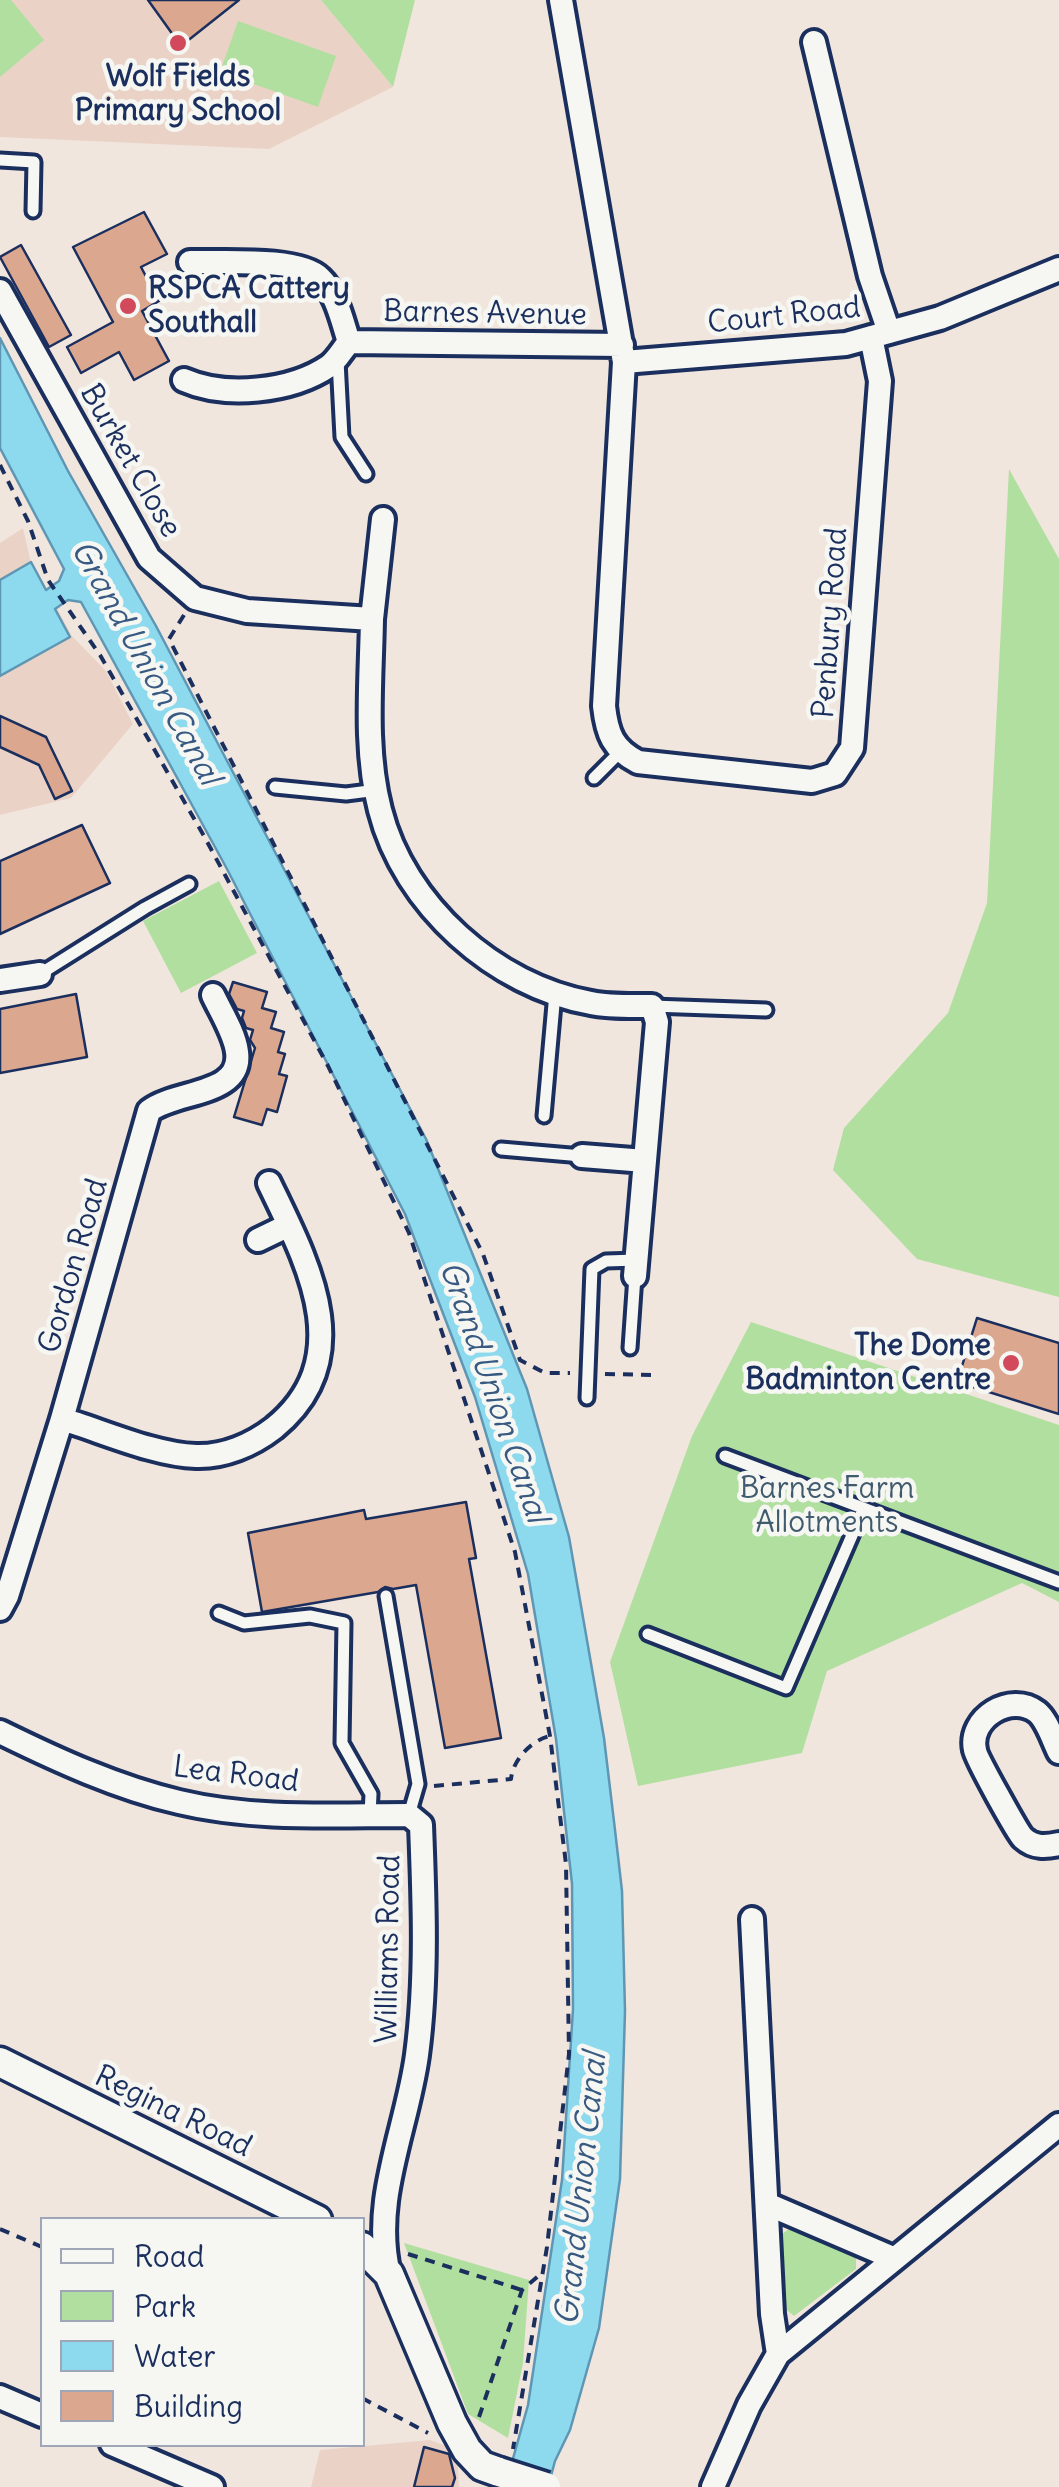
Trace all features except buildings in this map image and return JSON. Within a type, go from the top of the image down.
[{"type":"street","points":[[561,0],[623,353],[604,706],[606,730],[619,752]]},
{"type":"street","name":"Penbury Road","points":[[619,752],[638,762],[812,781],[836,774],[852,748],[880,381],[880,335],[870,276],[814,42]]},
{"type":"street","points":[[184,380],[201,388],[264,388],[301,380],[332,365],[343,349],[334,297],[320,277],[302,266],[190,262]]},
{"type":"street","name":"Court Road","points":[[623,353],[846,344],[940,318],[1059,269]]},
{"type":"street","name":"Burket Close","points":[[0,291],[149,558],[195,598],[247,611],[372,618]]},
{"type":"street","name":"Barnes Avenue","points":[[343,349],[623,353]]},
{"type":"street","points":[[383,519],[372,618],[371,741],[380,811],[404,871],[438,916],[484,958],[536,986],[591,1004],[652,1006],[657,1022],[636,1268]]},
{"type":"street","points":[[0,980],[40,974]]},
{"type":"street","name":"Gordon Road","points":[[0,1609],[62,1419],[149,1111],[162,1100],[226,1084],[237,1070],[237,1050],[214,994]]},
{"type":"street","points":[[582,1156],[645,1160]]},
{"type":"street","points":[[62,1419],[196,1456],[228,1452],[260,1439],[290,1414],[309,1387],[319,1356],[320,1324],[316,1290],[270,1183]]},
{"type":"street","points":[[258,1240],[289,1224]]},
{"type":"street","points":[[1059,1752],[1039,1713],[1018,1703],[997,1708],[979,1724],[974,1749],[1022,1838],[1042,1848],[1059,1844]]},
{"type":"street","name":"Lea Road","points":[[0,1732],[94,1773],[179,1802],[273,1814],[412,1816]]},
{"type":"street","name":"Williams Road","points":[[373,2247],[416,2060],[423,2000],[421,1825],[412,1816]]},
{"type":"street","points":[[752,1918],[772,2314],[778,2354]]},
{"type":"street","name":"Regina Road","points":[[0,2062],[311,2217]]},
{"type":"street","points":[[712,2487],[749,2405],[778,2354],[1059,2125]]},
{"type":"street","points":[[365,2221],[385,2201]]},
{"type":"street","points":[[766,2204],[893,2258]]},
{"type":"street","points":[[373,2247],[389,2274],[452,2424],[487,2467],[546,2487]]},
{"type":"street","points":[[0,2397],[40,2414]]},
{"type":"street","points":[[119,2447],[212,2487]]},
{"type":"lane","points":[[0,160],[34,162],[34,211]]},
{"type":"lane","points":[[343,349],[342,437],[366,474]]},
{"type":"lane","points":[[594,778],[619,752]]},
{"type":"lane","points":[[275,787],[346,794],[377,790]]},
{"type":"lane","points":[[40,974],[189,884]]},
{"type":"lane","points":[[544,1116],[555,992]]},
{"type":"lane","points":[[652,1006],[766,1010]]},
{"type":"lane","points":[[502,1149],[582,1156]]},
{"type":"lane","points":[[587,1398],[592,1269],[606,1261],[636,1268],[630,1348]]},
{"type":"lane","points":[[725,1456],[1059,1582]]},
{"type":"lane","points":[[648,1634],[786,1688],[863,1510]]},
{"type":"lane","points":[[386,1596],[418,1784],[412,1816]]},
{"type":"lane","points":[[219,1613],[244,1623],[310,1616],[344,1624],[342,1742],[371,1794],[370,1815]]},
{"type":"path","points":[[0,465],[28,521],[48,580],[100,655],[204,836],[328,1066],[409,1233],[516,1552],[550,1736],[566,1864],[569,2054],[542,2273],[487,2467]]},
{"type":"path","points":[[195,598],[169,639],[483,1254],[520,1360],[545,1373],[655,1375]]},
{"type":"path","points":[[412,1816],[430,1786],[511,1779],[512,1769],[536,1740],[550,1736]]},
{"type":"path","points":[[0,2229],[40,2247]]},
{"type":"path","points":[[373,2247],[522,2290]]},
{"type":"path","points":[[487,2467],[522,2290],[542,2273]]},
{"type":"path","points":[[365,2400],[420,2431],[437,2433],[452,2424]]},
{"type":"shaded area","name":"Wolf Fields Primary School","points":[[0,0],[321,0],[393,87],[269,149],[0,137]]},
{"type":"shaded area","points":[[23,528],[30,559],[72,636],[106,671],[133,724],[71,798],[0,815],[0,543]]},
{"type":"shaded area","points":[[430,2440],[457,2450],[459,2487],[311,2487],[320,2450]]},
{"type":"green space","points":[[0,0],[11,0],[44,40],[0,77]]},
{"type":"green space","points":[[321,0],[415,0],[393,87]]},
{"type":"green space","points":[[238,21],[336,56],[318,107],[220,72]]},
{"type":"green space","points":[[1009,469],[1059,559],[1059,1297],[917,1259],[833,1170],[844,1128],[948,1013],[987,903]]},
{"type":"green space","points":[[219,881],[257,953],[181,993],[143,921]]},
{"type":"green space","name":"Barnes Farm Allotments","points":[[751,1322],[1059,1425],[1059,1602],[1022,1583],[827,1671],[802,1753],[638,1786],[610,1662],[692,1436]]},
{"type":"green space","points":[[789,2229],[856,2257],[856,2269],[794,2316],[784,2308],[781,2242],[782,2234]]},
{"type":"green space","points":[[404,2243],[529,2280],[523,2363],[508,2438],[468,2414]]},
{"type":"water","name":"Grand Union Canal","points":[[0,338],[426,1139],[527,1389],[569,1537],[604,1738],[615,1830],[622,1891],[625,2011],[620,2179],[599,2328],[570,2430],[548,2487],[505,2487],[528,2405],[562,2180],[573,2009],[572,1884],[556,1739],[528,1574],[475,1397],[405,1214],[227,869],[81,602],[68,600],[55,609],[70,637],[0,676],[0,580],[31,562],[46,590],[59,581],[64,569],[0,448]]},
{"type":"place","name":"Wolf Fields Primary School","points":[[178,43]]},
{"type":"place","name":"RSPCA Cattery Southall","points":[[128,306]]},
{"type":"place","name":"The Dome Badminton Centre","points":[[1011,1363]]}]
